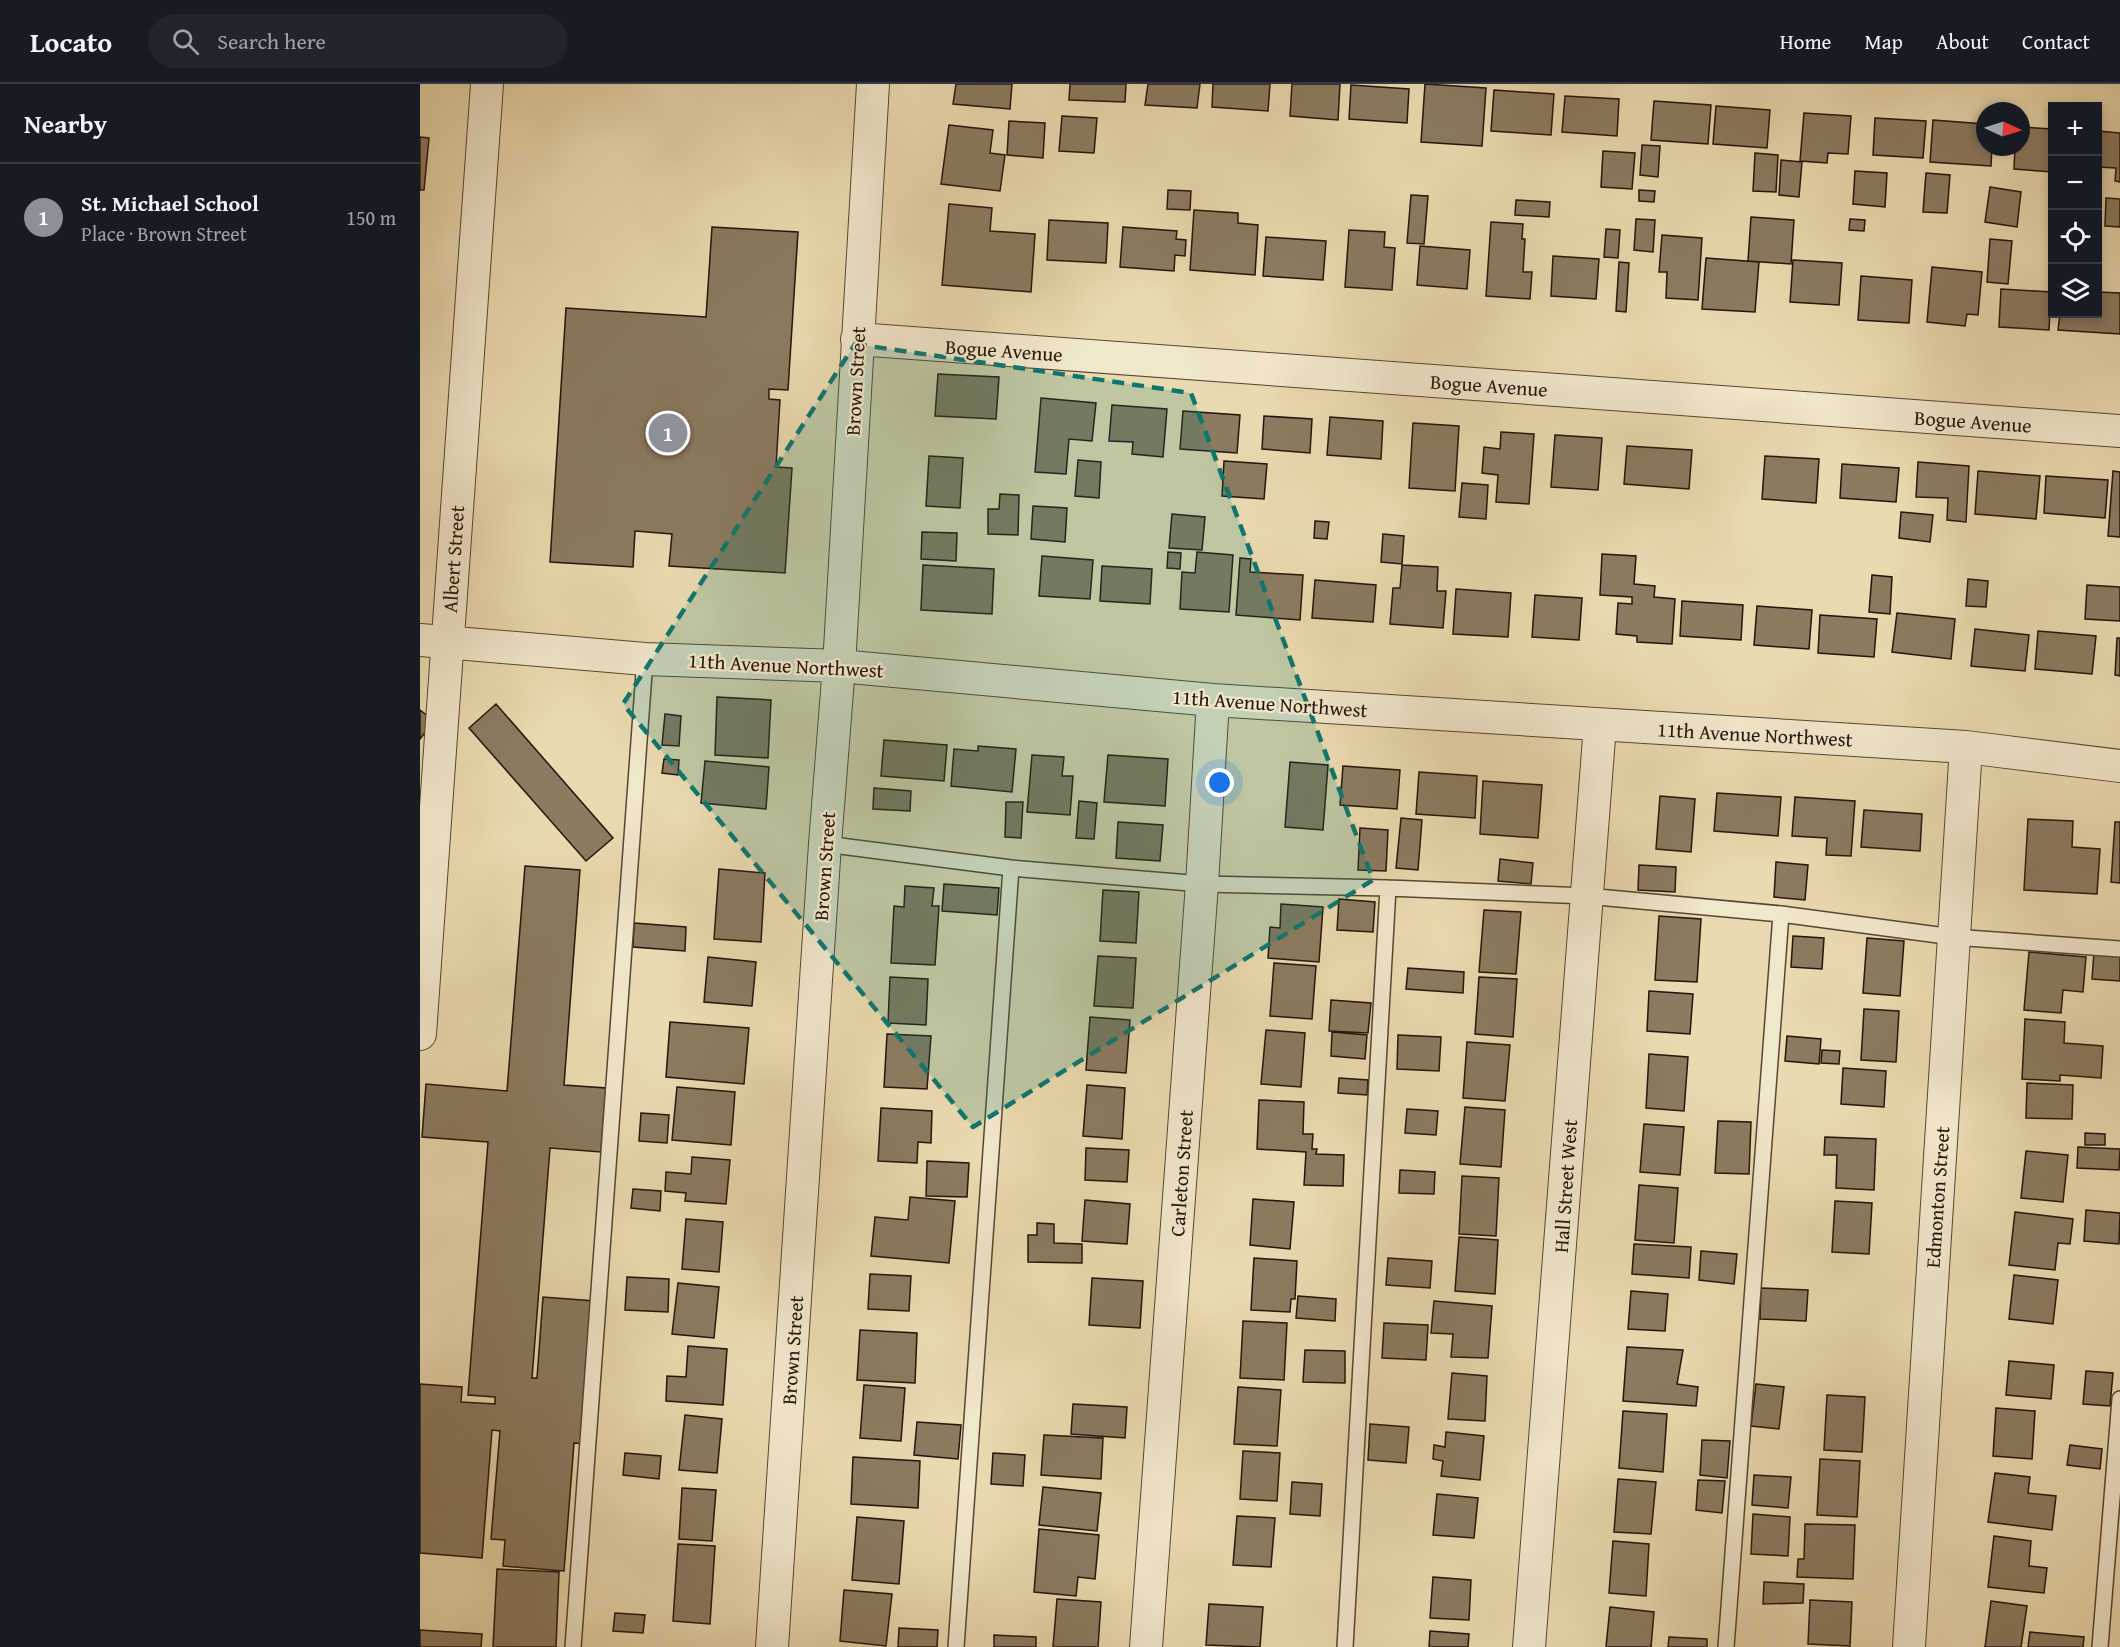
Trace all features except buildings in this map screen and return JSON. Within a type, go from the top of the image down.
[{"type":"street","name":"Albert Street","points":[[420,1034],[433,640],[487,84]]},
{"type":"street","name":"Brown Street","points":[[772,1647],[825,844],[839,666],[873,84]]},
{"type":"street","name":"Bogue Avenue","points":[[857,339],[2120,431]]},
{"type":"street","name":"11th Avenue Northwest","points":[[433,640],[645,659],[839,666],[1214,700],[1966,747],[2120,766]]},
{"type":"street","name":"Carleton Street","points":[[1146,1647],[1214,700]]},
{"type":"street","name":"Hall Street West","points":[[1529,1647],[1600,725]]},
{"type":"street","name":"Edmonton Street","points":[[1909,1647],[1966,747]]},
{"type":"lane","points":[[573,1647],[645,659]]},
{"type":"lane","points":[[825,844],[1011,868],[1202,884],[1587,896],[1781,914],[1953,937],[2120,949]]},
{"type":"lane","points":[[956,1647],[1011,868]]},
{"type":"lane","points":[[1345,1647],[1388,888]]},
{"type":"lane","points":[[1726,1647],[1781,914]]},
{"type":"lane","points":[[2100,1647],[2120,1399]]},
{"type":"highlighted area","points":[[855,344],[1191,393],[1373,880],[973,1127],[623,704]]},
{"type":"place","name":"St. Michael School","points":[[668,433]]}]
